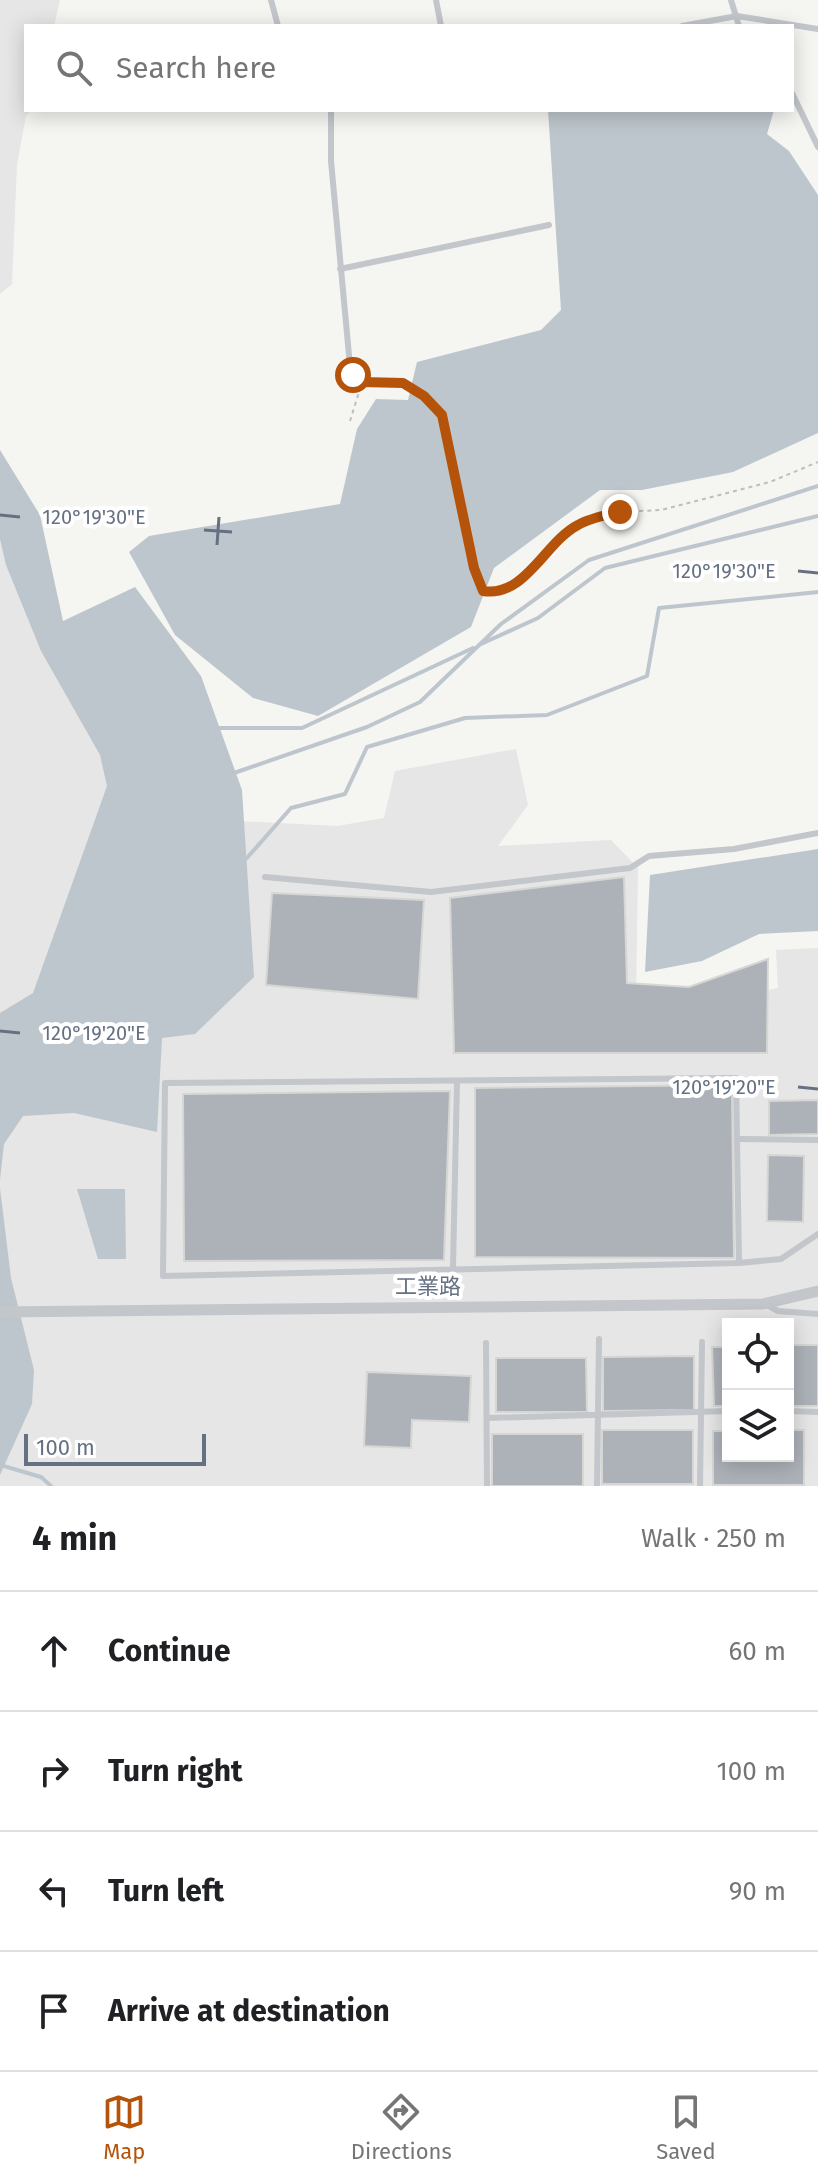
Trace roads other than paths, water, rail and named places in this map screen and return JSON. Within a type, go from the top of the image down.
[{"type":"street","name":"工業路","points":[[0,1312],[763,1304],[818,1291]]},
{"type":"lane","points":[[271,0],[277,24]]},
{"type":"lane","points":[[436,0],[441,24]]},
{"type":"lane","points":[[731,0],[739,24]]},
{"type":"lane","points":[[693,24],[737,16],[787,24]]},
{"type":"lane","points":[[794,25],[818,29]]},
{"type":"lane","points":[[794,97],[818,147]]},
{"type":"lane","points":[[331,112],[331,161],[350,366],[353,375],[362,382]]},
{"type":"lane","points":[[340,269],[549,225]]},
{"type":"lane","points":[[265,877],[431,892],[630,868],[649,856],[734,849],[818,833]]},
{"type":"lane","points":[[739,1263],[736,1078],[165,1083],[163,1276],[453,1267],[739,1263],[781,1259],[818,1234]]},
{"type":"lane","points":[[453,1267],[457,1081]]},
{"type":"lane","points":[[739,1139],[818,1140]]},
{"type":"lane","points":[[763,1304],[778,1311],[818,1314]]},
{"type":"lane","points":[[597,1486],[599,1339]]},
{"type":"lane","points":[[700,1486],[702,1342]]},
{"type":"lane","points":[[486,1343],[487,1486]]},
{"type":"lane","points":[[487,1418],[722,1411]]},
{"type":"lane","points":[[794,1411],[818,1412]]},
{"type":"waterway","points":[[234,773],[367,727],[420,702],[501,624],[589,560],[818,486]]},
{"type":"waterway","points":[[481,644],[538,618],[605,568],[818,516]]},
{"type":"waterway","points":[[246,859],[291,808],[345,794],[367,747],[465,718],[547,715],[647,676],[659,608],[818,592]]},
{"type":"waterway","points":[[220,728],[302,728],[473,648]]},
{"type":"waterway","points":[[0,1465],[41,1477],[51,1486]]}]
